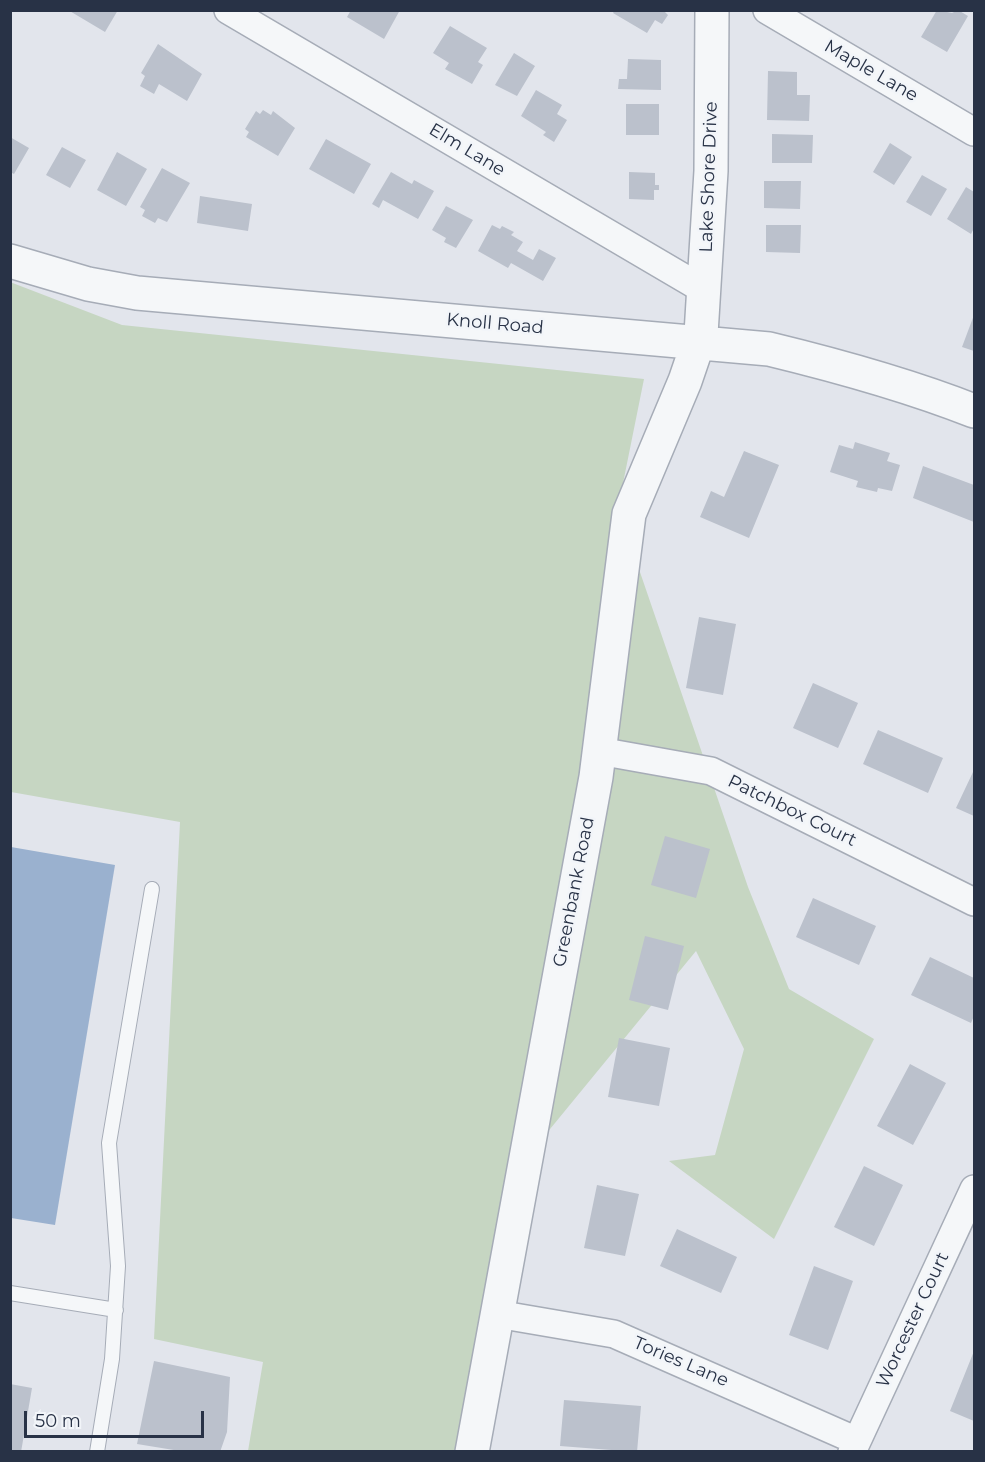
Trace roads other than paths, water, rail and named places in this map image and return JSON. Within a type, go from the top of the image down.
[{"type":"street","name":"Elm Lane","points":[[228,10],[706,291]]},
{"type":"street","name":"Lake Shore Drive","points":[[699,342],[706,291],[711,171],[712,10]]},
{"type":"street","name":"Maple Lane","points":[[767,10],[975,132]]},
{"type":"street","name":"Knoll Road","points":[[10,261],[88,284],[137,293],[770,349],[842,366],[932,394],[975,411]]},
{"type":"street","name":"Greenbank Road","points":[[472,1452],[599,751],[629,514],[699,342]]},
{"type":"street","name":"Patchbox Court","points":[[599,751],[711,771],[975,902]]},
{"type":"street","name":"Worcester Court","points":[[854,1446],[975,1189]]},
{"type":"street","name":"Tories Lane","points":[[497,1314],[614,1334],[854,1446]]},
{"type":"lane","points":[[97,1452],[112,1359],[118,1266],[109,1143],[152,890]]},
{"type":"lane","points":[[10,1293],[116,1310]]},
{"type":"water","points":[[11,847],[115,865],[55,1225],[11,1218]]}]
